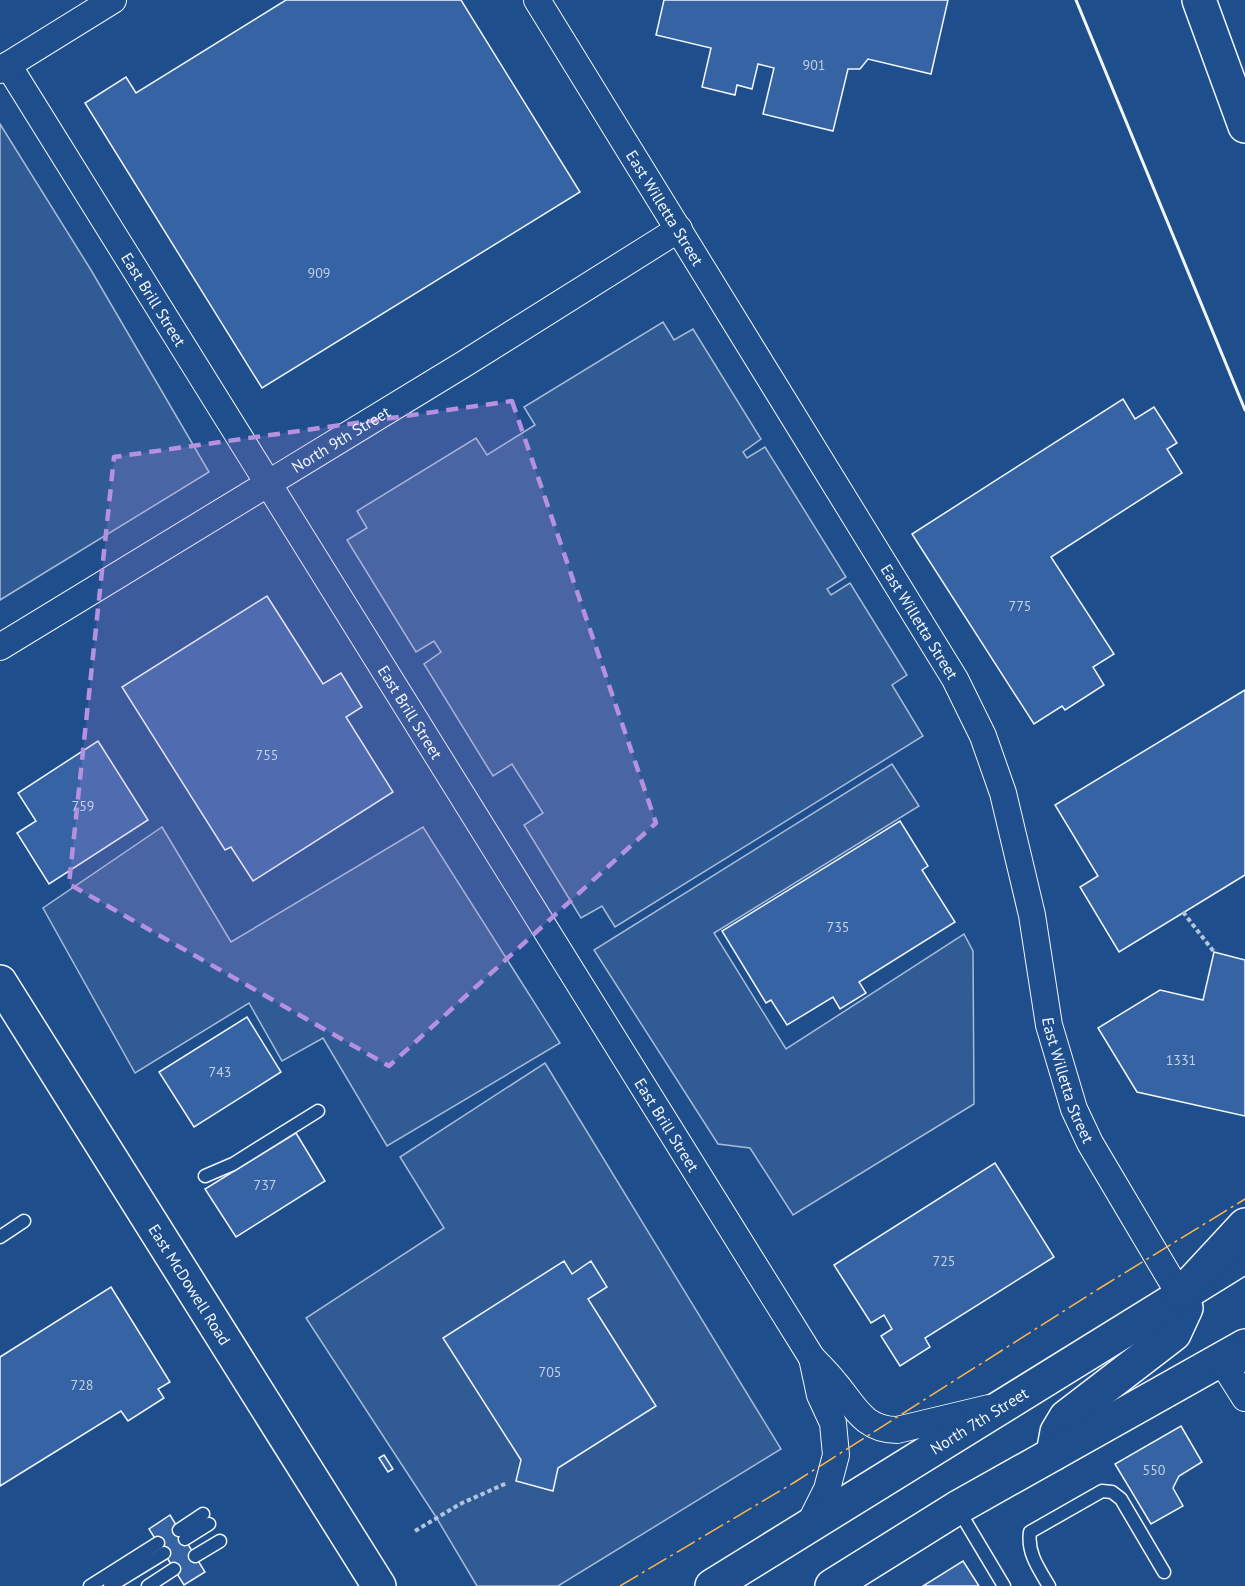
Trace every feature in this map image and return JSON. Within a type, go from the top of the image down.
[{"type":"main road","points":[[1199,0],[1245,126]]},
{"type":"main road","name":"East McDowell Road","points":[[0,982],[379,1586]]},
{"type":"main road","points":[[1053,1454],[1057,1432],[1066,1417],[1174,1334],[1186,1308],[1180,1295],[1245,1225]]},
{"type":"main road","name":"North 7th Street","points":[[712,1586],[1245,1256]]},
{"type":"main road","points":[[832,1586],[862,1577],[957,1508],[1237,1354]]},
{"type":"street","points":[[4,68],[112,0]]},
{"type":"street","name":"East Willetta Street","points":[[537,0],[955,679],[983,736],[1003,793],[1032,915],[1049,1025],[1074,1109],[1090,1143],[1180,1295]]},
{"type":"street","name":"East Brill Street","points":[[4,68],[267,483],[812,1358],[836,1384],[858,1414],[870,1424],[884,1430],[897,1430],[1006,1404]]},
{"type":"street","name":"North 9th Street","points":[[0,647],[464,364],[679,229]]},
{"type":"street","points":[[1237,1354],[1245,1398]]},
{"type":"street","name":"East Brill Street","points":[[808,1527],[827,1489],[836,1455],[833,1423],[820,1395],[812,1358]]},
{"type":"lane","points":[[205,1176],[233,1164],[318,1111]]},
{"type":"lane","points":[[0,1236],[24,1221]]},
{"type":"lane","points":[[1049,1586],[1028,1544],[1030,1532],[1102,1491],[1112,1492],[1121,1499],[1164,1572]]},
{"type":"lane","points":[[957,1508],[1004,1586]]},
{"type":"lane","points":[[182,1534],[206,1519]]},
{"type":"lane","points":[[195,1556],[220,1541]]},
{"type":"lane","points":[[90,1586],[161,1548],[110,1586]]},
{"type":"lane","points":[[148,1586],[174,1569]]},
{"type":"path","points":[[1183,912],[1214,952]]},
{"type":"path","points":[[415,1531],[460,1504],[507,1483]]},
{"type":"highlighted area","points":[[512,401],[656,823],[389,1066],[69,884],[114,457]]},
{"type":"shaded area","points":[[0,124],[91,270],[209,472],[0,600]]},
{"type":"shaded area","points":[[663,322],[674,340],[693,329],[761,439],[743,452],[747,458],[765,447],[846,577],[827,589],[831,595],[850,583],[907,675],[892,685],[923,736],[615,927],[602,906],[581,918],[524,825],[543,813],[512,764],[493,776],[424,664],[441,652],[434,641],[416,652],[347,540],[367,528],[357,511],[476,438],[487,455],[535,425],[524,407]]},
{"type":"shaded area","points":[[892,764],[919,806],[714,933],[786,1049],[964,934],[973,951],[974,1104],[793,1215],[750,1148],[718,1144],[594,950]]},
{"type":"shaded area","points":[[162,827],[231,942],[423,827],[560,1043],[387,1146],[323,1038],[282,1061],[249,1003],[135,1073],[43,908]]},
{"type":"shaded area","points":[[545,1063],[781,1449],[558,1586],[477,1586],[436,1517],[306,1318],[444,1228],[400,1157]]},
{"type":"building","points":[[286,0],[461,0],[580,192],[262,388],[85,103],[126,77],[136,93]]},
{"type":"building","points":[[664,0],[948,0],[931,74],[868,59],[860,69],[848,69],[833,131],[763,114],[774,68],[758,64],[752,89],[737,85],[735,95],[702,87],[711,48],[656,35]]},
{"type":"building","points":[[1123,399],[1135,419],[1154,407],[1177,443],[1167,449],[1182,473],[1051,557],[1114,654],[1093,667],[1104,685],[1065,710],[1062,706],[1034,724],[912,534]]},
{"type":"building","points":[[267,596],[323,684],[341,673],[362,707],[346,717],[393,792],[253,881],[231,847],[225,850],[122,687]]},
{"type":"building","points":[[1245,690],[1245,875],[1119,952],[1080,887],[1098,876],[1055,805]]},
{"type":"building","points":[[98,741],[148,820],[49,884],[17,833],[36,821],[18,793]]},
{"type":"building","points":[[900,821],[928,866],[922,870],[955,922],[859,982],[866,993],[840,1009],[833,997],[787,1025],[771,1000],[766,1003],[722,931]]},
{"type":"building","points":[[1214,952],[1245,960],[1245,1116],[1137,1092],[1098,1028],[1160,990],[1203,1000]]},
{"type":"building","points":[[247,1017],[281,1072],[194,1127],[159,1072]]},
{"type":"building","points":[[296,1133],[325,1181],[236,1237],[205,1189]]},
{"type":"building","points":[[995,1163],[1054,1257],[925,1338],[930,1347],[900,1366],[881,1336],[892,1329],[884,1315],[871,1323],[834,1265]]},
{"type":"building","points":[[564,1261],[572,1274],[591,1261],[607,1287],[588,1299],[656,1406],[558,1468],[553,1491],[516,1481],[521,1460],[443,1338]]},
{"type":"building","points":[[111,1287],[170,1382],[158,1389],[164,1398],[128,1421],[121,1411],[0,1486],[0,1357]]},
{"type":"building","points":[[1181,1426],[1202,1462],[1179,1476],[1173,1488],[1183,1506],[1151,1524],[1115,1464]]},
{"type":"building","points":[[384,1455],[393,1469],[388,1472],[379,1458]]},
{"type":"building","points":[[170,1515],[205,1572],[184,1585],[149,1529]]},
{"type":"building","points":[[963,1561],[979,1586],[923,1586]]},
{"type":"wall","points":[[1076,0],[1245,410]]},
{"type":"power","points":[[620,1586],[795,1482],[1100,1288],[1245,1199]]}]
